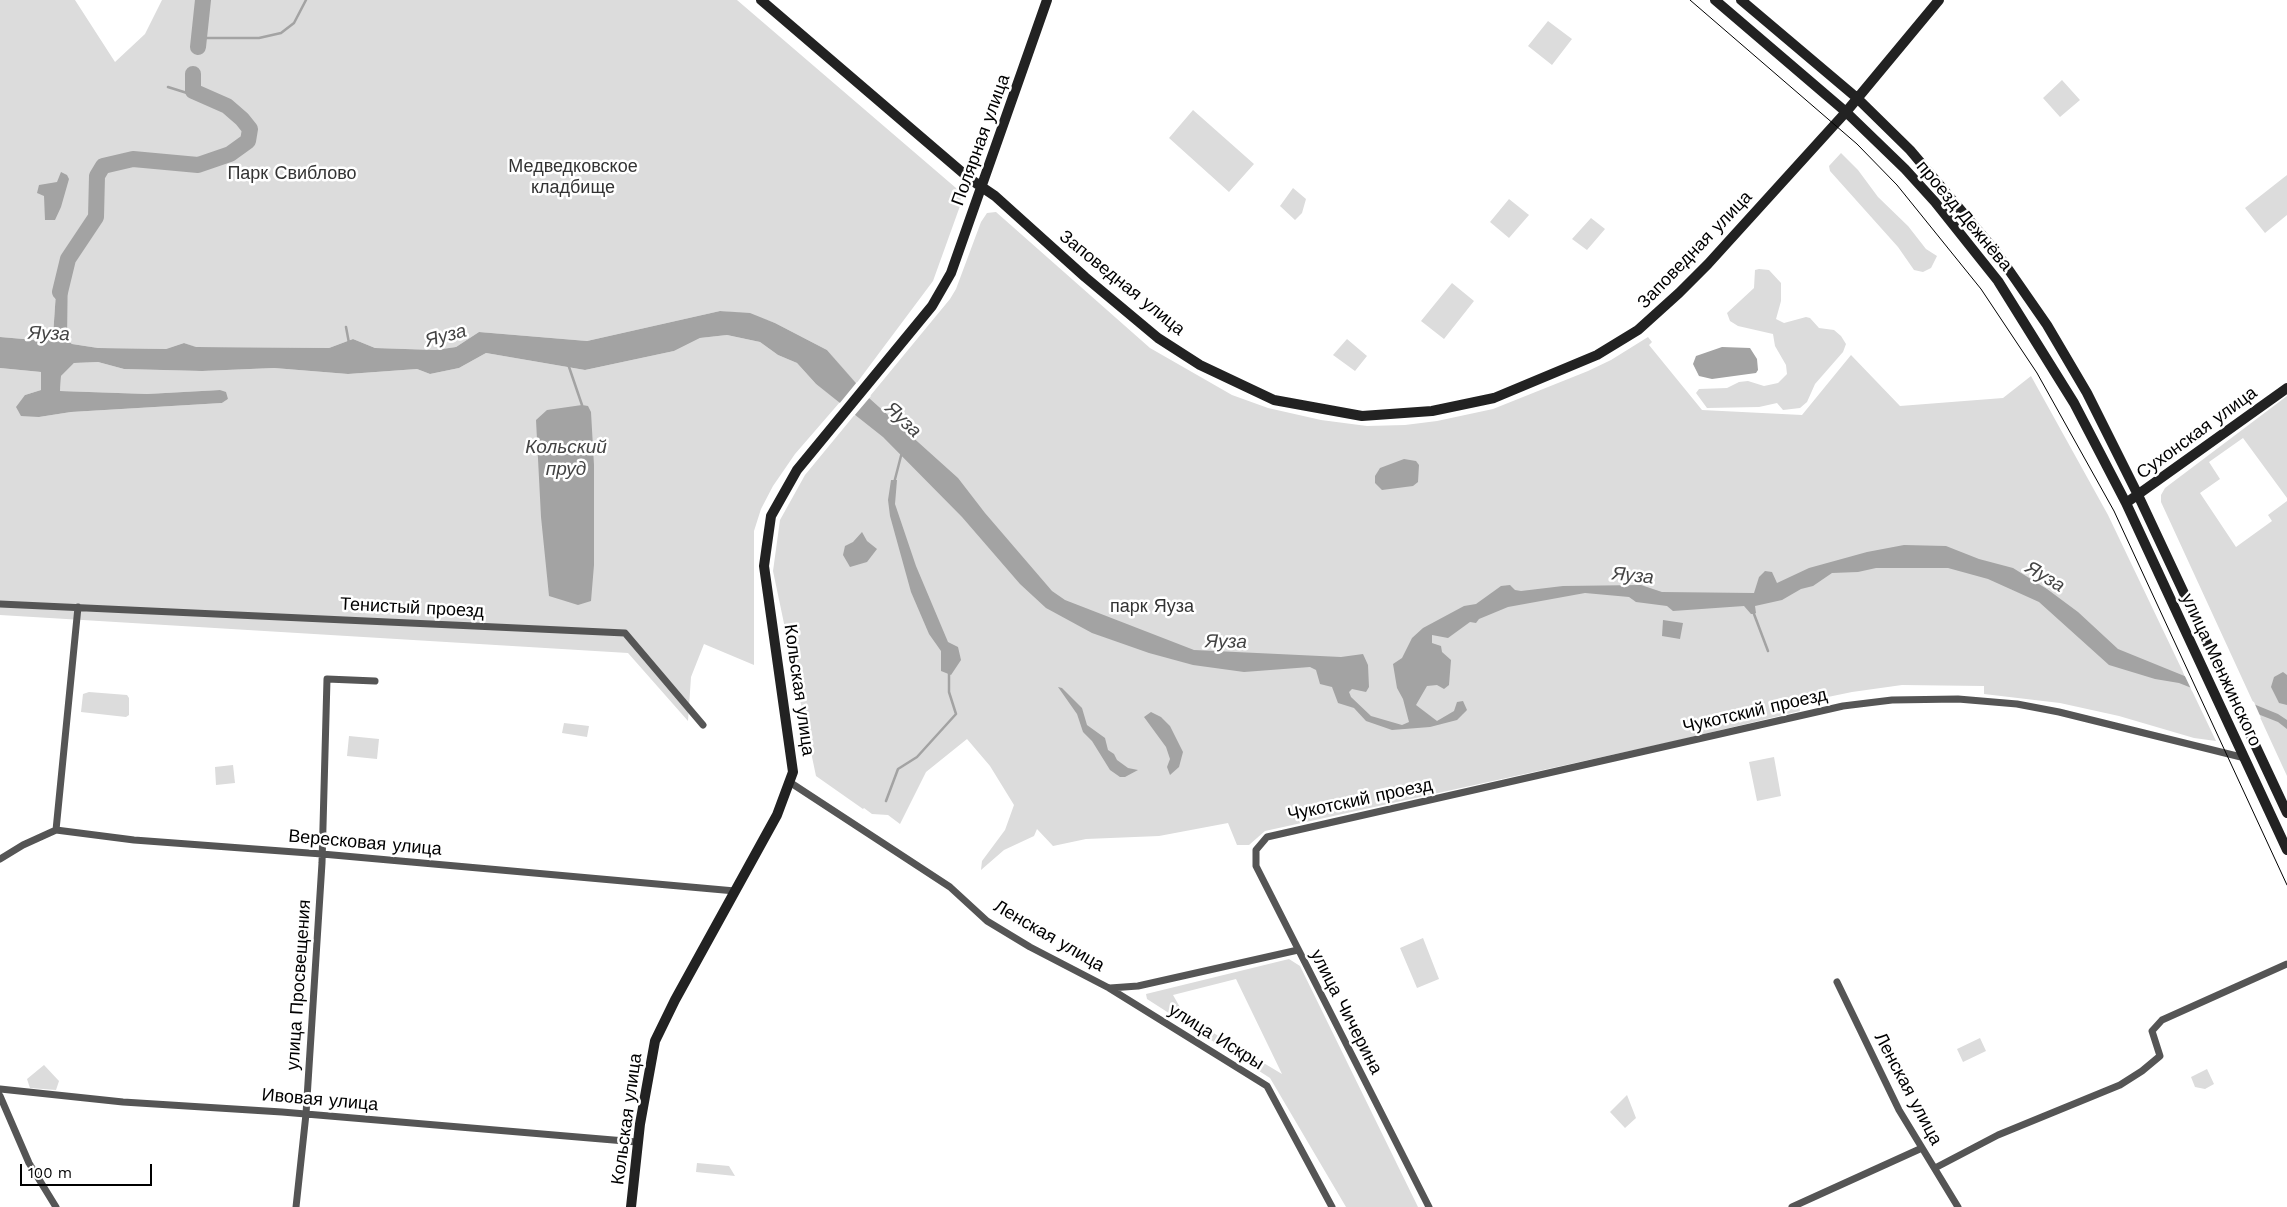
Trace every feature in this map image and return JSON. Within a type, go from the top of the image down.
[{"type":"main road","name":"Заповедная улица","points":[[761,0],[1158,338],[1200,365],[1274,400],[1362,416],[1432,411],[1494,398],[1597,355],[1638,330],[1680,293],[1708,264],[1846,112],[1939,0]]},
{"type":"main road","name":"Полярная улица","points":[[941,290],[951,273],[1047,0]]},
{"type":"main road","name":"проезд Дежнёва","points":[[1715,0],[1846,112],[1905,169],[1935,202],[1998,281],[2074,403],[2126,503]]},
{"type":"main road","name":"проезд Дежнёва","points":[[1741,0],[1856,98],[1910,150],[2006,264],[2047,325],[2087,393],[2138,495]]},
{"type":"main road","name":"Кольская улица","points":[[631,1207],[637,1142],[646,1082],[656,1041],[675,1000],[777,815],[791,783],[793,758],[764,566],[771,516],[797,470],[932,306],[941,290]]},
{"type":"main road","name":"Сухонская улица","points":[[2126,503],[2287,388]]},
{"type":"main road","name":"улица Менжинского","points":[[2138,495],[2287,813]]},
{"type":"main road","name":"улица Менжинского","points":[[2126,503],[2287,850]]},
{"type":"street","name":"Тенистый проезд","points":[[0,604],[624,633],[703,725]]},
{"type":"street","points":[[0,859],[23,845],[56,830],[78,607]]},
{"type":"street","name":"улица Просвещения","points":[[296,1207],[306,1114],[322,854],[327,679],[375,681]]},
{"type":"street","name":"Чукотский проезд","points":[[1274,834],[1843,706],[1892,700],[1958,699],[2017,704],[2058,712],[2245,758]]},
{"type":"street","name":"Ленская улица","points":[[791,783],[950,888],[988,921],[1030,947],[1109,988],[1138,986],[1298,950]]},
{"type":"street","name":"Вересковая улица","points":[[56,830],[134,840],[322,854],[735,891]]},
{"type":"street","name":"улица Чичерина","points":[[1274,834],[1260,843],[1254,858],[1256,866],[1429,1207]]},
{"type":"street","points":[[1934,1168],[1998,1135],[2120,1085],[2142,1072],[2160,1056],[2152,1031],[2162,1020],[2287,964]]},
{"type":"street","name":"Ленская улица","points":[[1837,982],[1922,1148],[1958,1207]]},
{"type":"street","name":"улица Искры","points":[[1109,988],[1267,1086],[1332,1207]]},
{"type":"street","name":"Ивовая улица","points":[[0,1089],[123,1102],[306,1114],[637,1142]]},
{"type":"street","points":[[0,1096],[34,1171],[56,1207]]},
{"type":"street","points":[[1792,1207],[1922,1148]]},
{"type":"green space","name":"Парк Свиблово","points":[[0,0],[75,0],[115,62],[145,34],[162,0],[737,0],[956,188],[961,196],[960,206],[933,281],[856,384],[827,350],[775,323],[750,314],[720,311],[587,341],[479,332],[456,347],[435,350],[375,348],[353,339],[329,348],[195,347],[184,343],[166,349],[98,348],[72,344],[67,340],[67,264],[56,292],[53,336],[47,341],[0,337]]},
{"type":"green space","points":[[1548,21],[1572,39],[1552,65],[1528,46]]},
{"type":"green space","points":[[2062,80],[2080,100],[2060,117],[2043,98]]},
{"type":"green space","points":[[1193,110],[1254,164],[1229,192],[1169,138]]},
{"type":"green space","points":[[1841,153],[1858,170],[1878,197],[1908,226],[1926,249],[1937,256],[1931,268],[1923,272],[1914,270],[1898,247],[1830,171],[1829,166]]},
{"type":"green space","points":[[2287,175],[2287,215],[2265,233],[2245,208]]},
{"type":"green space","points":[[1293,188],[1306,199],[1302,213],[1295,220],[1280,206]]},
{"type":"green space","points":[[1509,199],[1529,215],[1509,238],[1490,222]]},
{"type":"green space","name":"парк Яуза","points":[[996,212],[1150,348],[1232,395],[1268,408],[1321,420],[1367,426],[1405,425],[1437,421],[1493,409],[1588,371],[1611,360],[1648,337],[1652,342],[1649,345],[1702,410],[1802,415],[1851,355],[1900,406],[2003,398],[2031,376],[2108,515],[2216,741],[2194,738],[2119,716],[2060,703],[1984,694],[1984,686],[1902,685],[1852,692],[1799,703],[1800,711],[1675,741],[1265,831],[1249,845],[1237,845],[1228,823],[1159,836],[1086,839],[1053,846],[1037,829],[1034,836],[1004,850],[981,870],[982,861],[1005,830],[1014,805],[990,766],[967,739],[926,772],[900,824],[888,815],[872,814],[863,809],[816,776],[773,571],[780,520],[805,475],[950,299],[956,289],[981,222],[987,213]]},
{"type":"green space","points":[[1591,218],[1605,229],[1587,250],[1572,239]]},
{"type":"green space","points":[[1755,270],[1769,270],[1781,283],[1781,301],[1776,319],[1784,323],[1806,317],[1810,318],[1819,328],[1834,330],[1846,344],[1843,352],[1815,384],[1807,402],[1800,408],[1783,410],[1777,403],[1759,407],[1707,408],[1696,393],[1699,389],[1727,388],[1739,382],[1748,381],[1764,386],[1778,383],[1787,374],[1786,365],[1775,346],[1773,334],[1738,326],[1730,321],[1727,313],[1754,288]]},
{"type":"green space","points":[[1452,283],[1474,301],[1444,339],[1421,321]]},
{"type":"green space","points":[[727,335],[760,342],[778,355],[797,363],[816,384],[840,402],[795,454],[773,486],[761,509],[754,531],[754,665],[704,644],[691,677],[688,721],[628,653],[0,615],[0,368],[41,372],[41,390],[25,395],[39,417],[71,412],[222,403],[228,399],[220,390],[147,394],[60,391],[61,376],[74,363],[98,362],[124,369],[202,371],[274,368],[348,374],[417,369],[430,374],[459,368],[486,353],[585,370],[674,351],[700,338]]},
{"type":"green space","points":[[1347,339],[1367,356],[1355,371],[1333,355]]},
{"type":"green space","points":[[2287,396],[2287,498],[2243,438],[2209,462],[2220,479],[2200,493],[2236,547],[2272,521],[2268,515],[2287,501],[2287,776],[2161,502],[2161,495],[2165,488]]},
{"type":"green space","points":[[89,692],[127,695],[129,698],[129,715],[126,717],[81,712],[83,694]]},
{"type":"green space","points":[[564,723],[589,726],[587,737],[562,733]]},
{"type":"green space","points":[[349,736],[379,739],[377,759],[347,756]]},
{"type":"green space","points":[[1774,757],[1781,796],[1757,801],[1749,762]]},
{"type":"green space","points":[[233,765],[235,783],[216,785],[215,767]]},
{"type":"green space","points":[[1423,938],[1439,979],[1417,988],[1400,948]]},
{"type":"green space","points":[[1289,959],[1300,966],[1418,1207],[1346,1207],[1270,1078],[1147,999],[1146,994]],"holes":[[[1236,979],[1282,1074],[1185,1016],[1173,995]]]},
{"type":"green space","points":[[1980,1038],[1986,1051],[1963,1062],[1957,1049]]},
{"type":"green space","points":[[44,1065],[59,1081],[56,1090],[30,1088],[27,1079]]},
{"type":"green space","points":[[2207,1069],[2214,1084],[2205,1089],[2195,1087],[2191,1077]]},
{"type":"green space","points":[[1627,1095],[1636,1118],[1625,1128],[1610,1112]]},
{"type":"green space","points":[[697,1163],[729,1166],[735,1176],[696,1172]]},
{"type":"water","points":[[61,172],[67,175],[69,179],[61,207],[55,220],[45,220],[44,196],[37,193],[39,185],[57,182]]},
{"type":"water","points":[[68,262],[67,340],[72,344],[98,348],[166,349],[184,343],[196,347],[329,348],[353,339],[375,348],[435,350],[456,347],[479,332],[587,341],[720,311],[750,313],[775,323],[827,350],[869,398],[958,478],[985,513],[1052,591],[1065,600],[1194,650],[1341,657],[1363,654],[1368,665],[1369,687],[1366,692],[1352,689],[1349,692],[1351,697],[1371,716],[1402,725],[1409,722],[1403,699],[1397,688],[1393,664],[1402,658],[1412,638],[1423,628],[1464,606],[1476,604],[1501,586],[1510,585],[1515,590],[1521,591],[1563,586],[1641,585],[1662,592],[1754,593],[1759,577],[1765,571],[1772,572],[1777,583],[1809,568],[1867,552],[1904,545],[1946,546],[1979,559],[2013,568],[2047,589],[2078,612],[2118,649],[2278,714],[2287,720],[2287,729],[2278,722],[2179,683],[2155,679],[2109,665],[2039,602],[1988,579],[1948,568],[1876,568],[1858,572],[1832,573],[1813,586],[1801,589],[1782,600],[1755,606],[1756,613],[1754,614],[1751,614],[1744,606],[1673,611],[1667,606],[1636,602],[1629,597],[1585,593],[1508,607],[1479,619],[1476,623],[1470,622],[1448,638],[1432,635],[1432,643],[1441,646],[1442,652],[1451,660],[1449,685],[1444,689],[1437,685],[1427,686],[1416,705],[1437,721],[1454,711],[1457,702],[1463,701],[1467,710],[1457,720],[1430,727],[1392,730],[1366,721],[1354,708],[1338,703],[1332,687],[1320,684],[1316,670],[1310,667],[1244,672],[1193,665],[1149,653],[1092,633],[1046,608],[1020,584],[962,517],[883,437],[816,384],[797,363],[778,355],[760,342],[727,335],[700,338],[674,351],[585,370],[486,353],[459,368],[430,374],[417,369],[348,374],[274,368],[202,371],[124,369],[98,362],[74,363],[61,376],[60,391],[147,394],[220,390],[226,392],[228,399],[222,403],[71,412],[39,417],[21,416],[16,407],[25,395],[41,390],[41,372],[0,368],[0,337],[47,341],[53,336],[56,292]]},
{"type":"water","points":[[1722,347],[1750,348],[1757,359],[1758,370],[1756,373],[1712,379],[1699,376],[1693,364],[1696,356]]},
{"type":"water","name":"Кольский пруд","points":[[582,405],[588,406],[591,412],[594,465],[594,565],[591,601],[578,605],[549,596],[541,517],[536,420],[547,410]]},
{"type":"water","points":[[1404,459],[1416,461],[1419,465],[1418,482],[1413,486],[1382,490],[1375,483],[1375,476],[1380,468]]},
{"type":"water","points":[[891,480],[897,480],[895,504],[916,566],[948,642],[958,647],[961,660],[951,675],[941,671],[941,651],[929,634],[911,592],[890,516],[888,500]]},
{"type":"water","points":[[862,532],[867,541],[877,549],[867,562],[850,567],[843,555],[845,546],[853,542]]},
{"type":"water","points":[[1663,620],[1683,623],[1680,639],[1662,636]]},
{"type":"water","points":[[2283,672],[2287,675],[2287,705],[2279,703],[2271,687],[2274,677]]},
{"type":"water","points":[[1058,687],[1062,688],[1082,708],[1087,725],[1105,738],[1108,750],[1114,754],[1117,760],[1128,768],[1138,770],[1125,777],[1120,777],[1110,770],[1092,741],[1083,732],[1077,714]]},
{"type":"water","points":[[1151,712],[1161,717],[1170,726],[1183,752],[1179,767],[1170,775],[1167,767],[1170,759],[1166,747],[1144,717]]},
{"type":"pier","points":[[857,382],[871,396],[854,416],[839,404]]},
{"type":"pier","points":[[2183,672],[2254,702],[2261,718],[2192,691]]},
{"type":"waterway","points":[[198,47],[203,0]]},
{"type":"waterway","points":[[199,38],[259,38],[281,33],[294,23],[306,0]]},
{"type":"waterway","points":[[60,292],[68,259],[96,217],[97,176],[103,166],[133,159],[198,165],[230,154],[248,141],[250,129],[242,119],[227,106],[193,91],[193,74]]},
{"type":"waterway","points":[[168,87],[187,93],[193,91]]},
{"type":"waterway","points":[[346,327],[349,343]]},
{"type":"waterway","points":[[568,364],[582,405]]},
{"type":"waterway","points":[[894,483],[902,452]]},
{"type":"waterway","points":[[1754,614],[1768,651]]},
{"type":"waterway","points":[[886,801],[898,769],[917,757],[956,714],[949,692],[949,671]]},
{"type":"tram line","points":[[1690,0],[1857,144],[1897,185],[1981,289],[2037,373],[2114,511],[2287,885]]},
{"type":"park label","name":"Медведковское кладбище","points":[[573,177]]},
{"type":"water label","name":"Яуза","points":[[49,334]]},
{"type":"water label","name":"Яуза","points":[[446,336]]},
{"type":"water label","name":"Яуза","points":[[903,420]]},
{"type":"water label","name":"Яуза","points":[[1633,576]]},
{"type":"water label","name":"Яуза","points":[[2045,577]]},
{"type":"water label","name":"Яуза","points":[[1226,642]]}]
